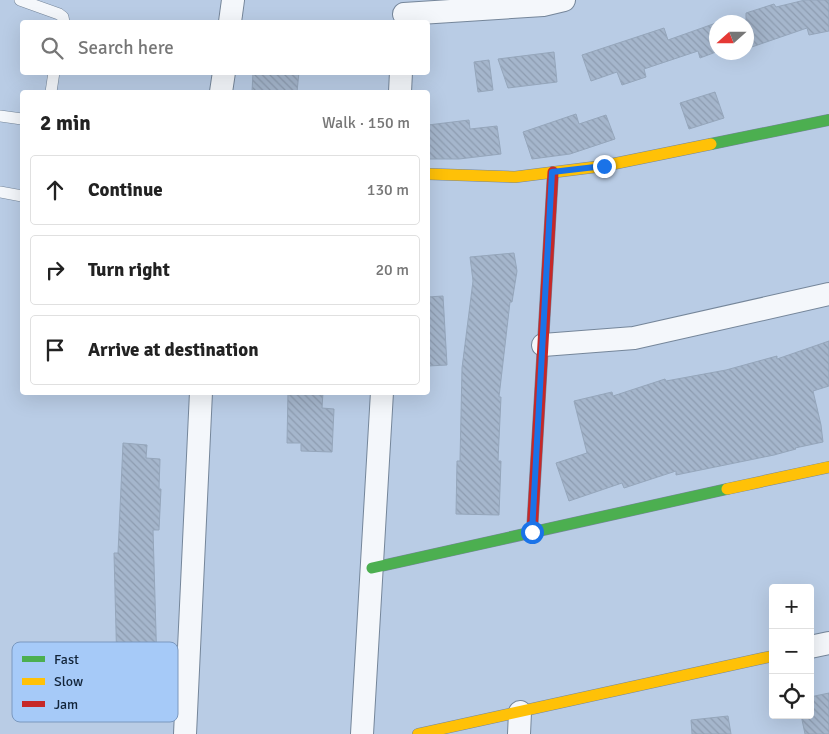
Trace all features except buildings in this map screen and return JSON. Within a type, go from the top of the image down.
[{"type":"street","points":[[230,20],[233,0]]},
{"type":"street","points":[[404,12],[543,5],[564,0]]},
{"type":"street","points":[[222,90],[224,75]]},
{"type":"street","points":[[400,90],[401,75]]},
{"type":"street","points":[[430,174],[516,177],[604,166],[829,120]]},
{"type":"street","points":[[532,532],[552,172]]},
{"type":"street","points":[[543,345],[634,338],[829,294]]},
{"type":"street","points":[[185,734],[201,395]]},
{"type":"street","points":[[362,734],[382,395]]},
{"type":"street","points":[[372,568],[829,467]]},
{"type":"street","points":[[814,646],[829,643]]},
{"type":"street","points":[[418,734],[769,657]]},
{"type":"street","points":[[519,734],[520,712]]},
{"type":"lane","points":[[20,0],[59,14],[63,20]]},
{"type":"lane","points":[[51,90],[54,75]]},
{"type":"lane","points":[[0,116],[20,118]]},
{"type":"lane","points":[[0,192],[20,196]]},
{"type":"traffic: fast","points":[[711,144],[829,120]]},
{"type":"traffic: fast","points":[[372,568],[727,489]]},
{"type":"traffic: slow","points":[[430,174],[515,177],[603,166],[711,144]]},
{"type":"traffic: slow","points":[[727,489],[829,467]]},
{"type":"traffic: slow","points":[[418,734],[769,657]]},
{"type":"traffic: jam","points":[[532,532],[553,172]]},
{"type":"route","points":[[532,532],[552,172],[604,166]]}]
